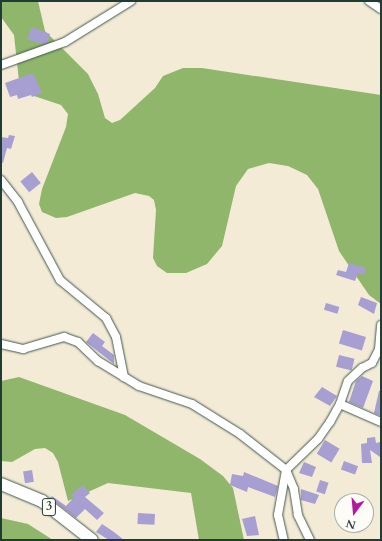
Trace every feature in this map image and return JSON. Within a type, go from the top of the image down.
[{"type":"main road","name":"3","points":[[1,484],[42,501],[92,540]]},
{"type":"street","points":[[1,65],[65,42],[131,1]]},
{"type":"street","points":[[369,1],[381,9]]},
{"type":"street","points":[[1,180],[18,202],[60,280],[106,318],[116,338],[124,377]]},
{"type":"street","points":[[284,540],[278,515],[286,470],[318,439],[340,404],[348,382],[362,368],[372,363],[379,349],[381,325]]},
{"type":"street","points":[[1,344],[23,349],[64,337],[78,342],[98,361],[139,386],[202,410],[240,434],[286,470],[294,489],[298,515],[310,540]]},
{"type":"street","points":[[340,404],[381,422]]},
{"type":"green space","points":[[1,1],[38,1],[45,31],[88,74],[98,94],[105,118],[112,123],[120,120],[155,88],[163,76],[183,68],[202,68],[381,95],[381,304],[369,295],[339,251],[318,189],[307,175],[288,166],[269,163],[248,169],[236,186],[222,246],[207,264],[186,273],[167,273],[157,266],[153,258],[156,210],[154,200],[149,196],[135,193],[67,217],[56,218],[42,212],[39,204],[42,189],[66,127],[68,114],[61,105],[34,96],[19,81],[14,35],[1,17]]},
{"type":"green space","points":[[19,377],[125,415],[200,459],[223,476],[233,488],[244,540],[199,540],[191,493],[108,483],[68,501],[58,462],[53,453],[45,448],[35,449],[12,462],[1,461],[1,381]]},
{"type":"green space","points":[[1,518],[28,524],[53,540],[1,540]]},
{"type":"building","points":[[32,27],[50,34],[47,43],[42,44],[27,39]]},
{"type":"building","points":[[33,73],[42,93],[32,97],[31,95],[18,99],[17,95],[10,97],[5,83]]},
{"type":"building","points":[[9,135],[15,136],[11,149],[7,148],[3,163],[1,162],[1,137],[8,138]]},
{"type":"building","points":[[32,172],[41,183],[29,192],[20,181]]},
{"type":"building","points":[[349,263],[366,268],[364,275],[358,273],[355,281],[336,275],[338,270],[346,272]]},
{"type":"building","points":[[361,297],[377,303],[374,314],[358,305]]},
{"type":"building","points":[[326,303],[339,307],[337,314],[324,310]]},
{"type":"building","points":[[343,330],[366,337],[362,350],[339,343]]},
{"type":"building","points":[[93,333],[105,342],[102,346],[114,355],[114,364],[86,342]]},
{"type":"building","points":[[339,355],[355,359],[352,371],[336,367]]},
{"type":"building","points":[[362,376],[373,381],[363,408],[349,402],[356,381]]},
{"type":"building","points":[[322,387],[337,396],[330,406],[314,397]]},
{"type":"building","points":[[379,391],[381,391],[381,416],[374,413]]},
{"type":"building","points":[[375,437],[376,443],[380,442],[380,457],[370,450],[372,463],[362,463],[361,444],[367,443],[367,438]]},
{"type":"building","points":[[325,440],[340,449],[331,462],[317,454]]},
{"type":"building","points":[[344,461],[358,466],[355,475],[341,469]]},
{"type":"building","points":[[304,462],[316,467],[312,477],[299,473]]},
{"type":"building","points":[[32,470],[34,482],[25,483],[23,471]]},
{"type":"building","points":[[244,472],[278,486],[275,497],[248,487],[247,492],[230,485],[232,474],[243,476]]},
{"type":"building","points":[[320,480],[329,483],[325,494],[316,491]]},
{"type":"building","points":[[83,485],[90,493],[85,497],[104,513],[97,520],[85,509],[76,518],[50,498],[52,496],[66,506],[74,497],[71,495]]},
{"type":"building","points":[[301,489],[319,495],[315,504],[301,500]]},
{"type":"building","points":[[138,513],[155,514],[154,525],[137,524]]},
{"type":"building","points":[[255,516],[259,535],[247,536],[242,519]]},
{"type":"building","points":[[102,524],[124,540],[109,540],[96,532]]}]
